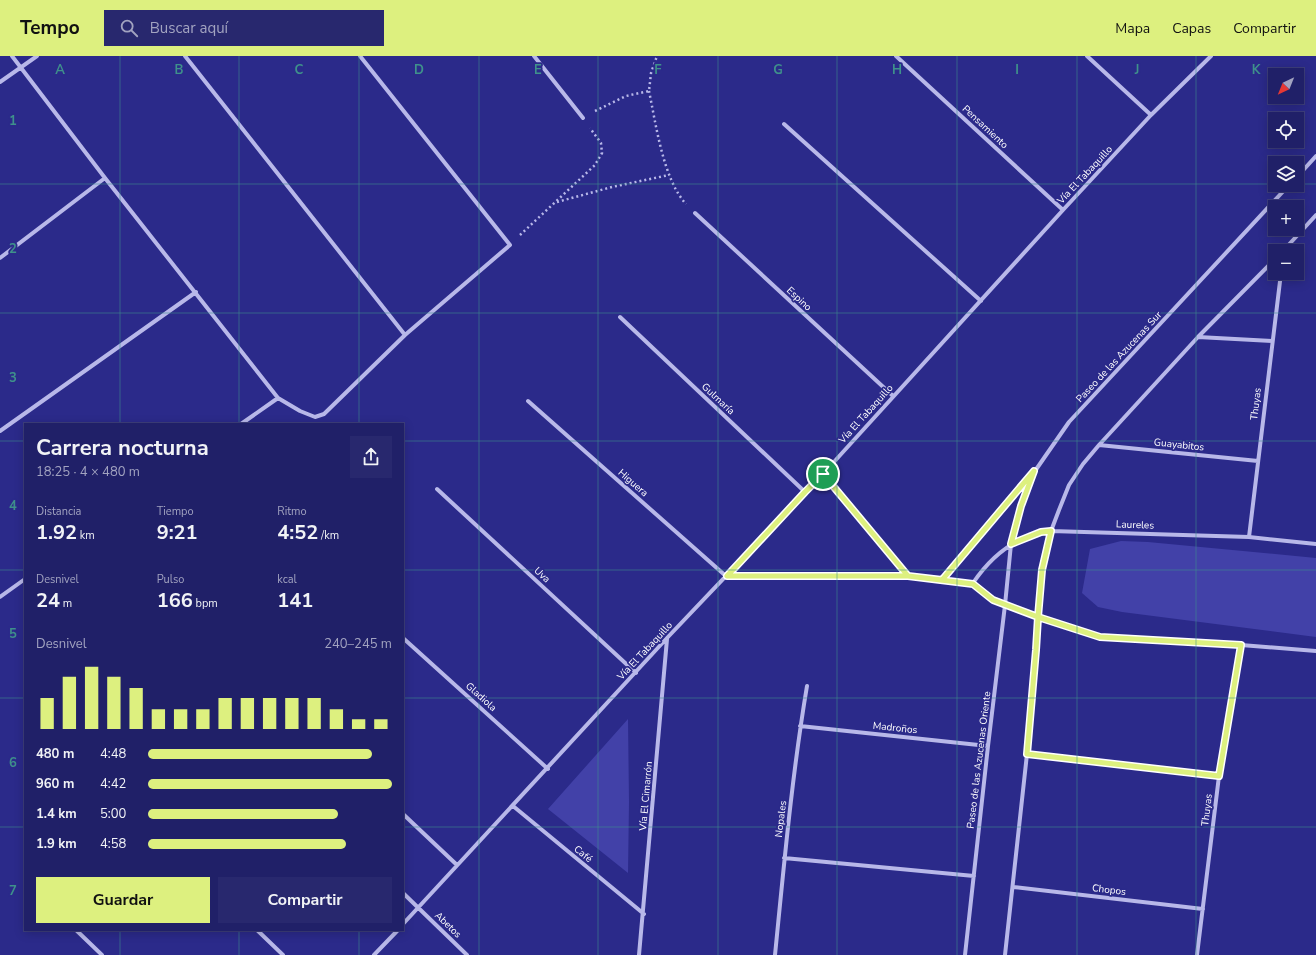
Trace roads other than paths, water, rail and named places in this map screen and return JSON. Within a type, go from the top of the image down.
[{"type":"street","points":[[12,56],[105,178],[278,398],[300,411],[315,417],[324,414],[405,335],[510,245],[360,56]]},
{"type":"street","points":[[0,82],[37,56]]},
{"type":"street","points":[[185,56],[405,335]]},
{"type":"street","points":[[534,56],[583,118]]},
{"type":"street","name":"Pensamiento","points":[[896,56],[1063,210]]},
{"type":"street","points":[[1087,56],[1152,115]]},
{"type":"street","name":"Vía El Tabaquillo","points":[[404,923],[668,638],[823,474],[1063,210],[1152,115],[1211,56]]},
{"type":"street","points":[[784,124],[981,301]]},
{"type":"street","points":[[1304,169],[1316,156]]},
{"type":"street","points":[[0,258],[105,178]]},
{"type":"street","name":"Paseo de las Azucenas Sur","points":[[1008,567],[1011,544],[1021,506],[1034,471],[1069,422],[1283,192]]},
{"type":"street","name":"Espino","points":[[695,213],[893,396]]},
{"type":"street","points":[[1289,244],[1316,215]]},
{"type":"street","points":[[1005,955],[1027,754],[1042,570],[1051,531],[1069,484],[1083,464],[1198,337],[1268,266]]},
{"type":"street","name":"Thuyas","points":[[1249,537],[1280,280]]},
{"type":"street","points":[[0,431],[196,292]]},
{"type":"street","name":"Gulmaría","points":[[620,317],[805,492]]},
{"type":"street","points":[[1198,337],[1272,341]]},
{"type":"street","points":[[243,423],[278,398]]},
{"type":"street","name":"Higuera","points":[[528,401],[727,576]]},
{"type":"street","name":"Guayabitos","points":[[1099,445],[1258,461]]},
{"type":"street","points":[[942,580],[1034,471]]},
{"type":"street","points":[[823,474],[908,576]]},
{"type":"street","name":"Uva","points":[[437,489],[636,673]]},
{"type":"street","name":"Laureles","points":[[973,584],[982,570],[997,554],[1011,544],[1041,532],[1051,531],[1249,537],[1316,544]]},
{"type":"street","name":"Paseo de las Azucenas Oriente","points":[[965,955],[1005,605],[1008,567]]},
{"type":"street","points":[[727,576],[908,576],[942,580],[973,584],[993,600],[1038,617],[1100,637],[1316,650]]},
{"type":"street","points":[[0,597],[24,580]]},
{"type":"street","name":"Vía El Cimarrón","points":[[639,955],[644,914],[668,638]]},
{"type":"street","name":"Gladiola","points":[[404,639],[548,769]]},
{"type":"street","name":"Thuyas","points":[[1196,955],[1219,776],[1241,645]]},
{"type":"street","name":"Nopales","points":[[775,955],[784,858],[800,726],[807,686]]},
{"type":"street","name":"Madroños","points":[[800,726],[988,746]]},
{"type":"street","points":[[1027,754],[1219,776]]},
{"type":"street","name":"Café","points":[[513,806],[644,914]]},
{"type":"street","points":[[404,815],[457,866]]},
{"type":"street","points":[[784,858],[974,876]]},
{"type":"street","name":"Chopos","points":[[1013,887],[1203,909]]},
{"type":"street","name":"Abetos","points":[[404,894],[467,955]]},
{"type":"street","points":[[77,931],[102,955]]},
{"type":"street","points":[[258,931],[283,955]]},
{"type":"street","points":[[374,955],[397,931]]}]
